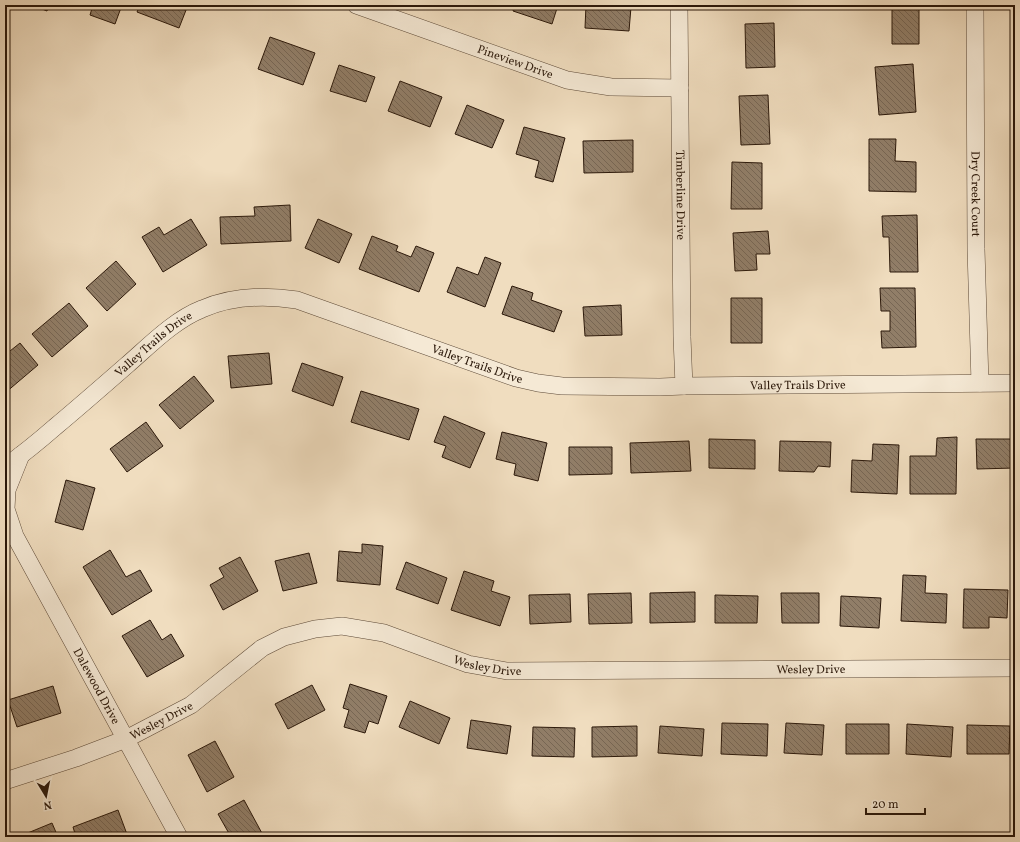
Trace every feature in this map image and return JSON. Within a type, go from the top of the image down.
[{"type":"street","name":"Pineview Drive","points":[[356,5],[568,80],[611,87],[680,88]]},
{"type":"street","name":"Timberline Drive","points":[[679,5],[682,336],[684,386]]},
{"type":"street","name":"Dry Creek Court","points":[[975,5],[976,249],[980,383]]},
{"type":"street","name":"Valley Trails Drive","points":[[5,466],[22,455],[87,401],[160,336],[182,320],[200,309],[218,303],[245,298],[281,297],[297,300],[516,378],[562,386],[660,387],[1015,383]]},
{"type":"street","name":"Dalewood Drive","points":[[22,455],[7,490],[6,509],[10,532],[179,837]]},
{"type":"street","name":"Wesley Drive","points":[[5,781],[76,758],[126,739],[191,705],[262,648],[284,637],[315,629],[342,626],[384,633],[468,664],[507,671],[1015,668]]},
{"type":"building","points":[[32,5],[49,5],[47,11]]},
{"type":"building","points":[[93,5],[122,5],[115,24],[90,15]]},
{"type":"building","points":[[140,5],[188,5],[179,28],[137,12]]},
{"type":"building","points":[[515,5],[558,5],[552,24],[513,11]]},
{"type":"building","points":[[586,5],[631,7],[629,31],[585,28]]},
{"type":"building","points":[[892,5],[919,5],[919,44],[892,44]]},
{"type":"building","points":[[774,23],[775,67],[746,68],[745,24]]},
{"type":"building","points":[[270,37],[315,53],[303,85],[258,69]]},
{"type":"building","points":[[913,64],[916,112],[879,115],[875,67]]},
{"type":"building","points":[[339,65],[375,77],[366,102],[330,91]]},
{"type":"building","points":[[400,81],[442,97],[430,127],[388,111]]},
{"type":"building","points":[[768,95],[770,144],[741,145],[739,96]]},
{"type":"building","points":[[467,105],[504,120],[492,148],[455,134]]},
{"type":"building","points":[[524,127],[565,138],[553,182],[535,177],[539,161],[516,154]]},
{"type":"building","points":[[869,139],[896,139],[895,161],[916,162],[916,192],[869,191]]},
{"type":"building","points":[[633,140],[633,172],[584,173],[583,141]]},
{"type":"building","points":[[732,162],[762,163],[762,209],[731,209]]},
{"type":"building","points":[[290,205],[291,241],[221,244],[220,217],[255,216],[254,207]]},
{"type":"building","points":[[917,215],[918,272],[890,272],[889,237],[883,237],[882,216]]},
{"type":"building","points":[[191,219],[207,245],[163,272],[142,237],[159,227],[164,235]]},
{"type":"building","points":[[318,219],[352,234],[339,263],[305,248]]},
{"type":"building","points":[[768,231],[770,254],[756,254],[757,270],[735,271],[733,233]]},
{"type":"building","points":[[372,236],[398,246],[396,251],[411,257],[416,246],[434,253],[419,292],[359,269]]},
{"type":"building","points":[[485,257],[501,263],[485,307],[447,292],[457,267],[478,275]]},
{"type":"building","points":[[116,261],[136,284],[107,311],[86,288]]},
{"type":"building","points":[[512,286],[533,293],[531,300],[562,311],[554,332],[502,314]]},
{"type":"building","points":[[880,288],[915,288],[916,347],[882,348],[881,331],[890,331],[890,311],[881,311]]},
{"type":"building","points":[[731,298],[762,298],[762,343],[731,343]]},
{"type":"building","points":[[69,303],[88,326],[52,357],[32,334]]},
{"type":"building","points":[[621,305],[622,335],[585,336],[583,307]]},
{"type":"building","points":[[20,343],[38,365],[5,393],[5,355]]},
{"type":"building","points":[[269,353],[272,384],[231,388],[228,356]]},
{"type":"building","points":[[302,363],[343,377],[333,406],[292,391]]},
{"type":"building","points":[[194,376],[214,401],[180,429],[159,405]]},
{"type":"building","points":[[361,391],[419,409],[409,440],[351,422]]},
{"type":"building","points":[[444,416],[485,433],[470,468],[442,457],[446,446],[434,442]]},
{"type":"building","points":[[146,422],[163,446],[127,472],[110,449]]},
{"type":"building","points":[[502,432],[547,443],[538,481],[514,475],[516,464],[496,459]]},
{"type":"building","points":[[957,437],[956,494],[910,494],[910,456],[936,456],[937,438]]},
{"type":"building","points":[[709,439],[755,440],[755,469],[709,468]]},
{"type":"building","points":[[976,439],[1015,439],[1015,468],[977,469]]},
{"type":"building","points":[[689,441],[691,471],[631,473],[630,443]]},
{"type":"building","points":[[780,441],[831,442],[830,467],[818,466],[814,472],[779,471]]},
{"type":"building","points":[[873,444],[899,445],[897,494],[851,492],[852,460],[872,461]]},
{"type":"building","points":[[569,447],[612,447],[612,474],[569,475]]},
{"type":"building","points":[[66,480],[95,488],[83,530],[55,522]]},
{"type":"building","points":[[362,544],[383,546],[380,585],[337,581],[339,551],[362,553]]},
{"type":"building","points":[[110,550],[126,577],[140,570],[152,591],[112,615],[83,567]]},
{"type":"building","points":[[309,553],[317,583],[283,591],[275,561]]},
{"type":"building","points":[[240,557],[258,591],[223,610],[210,585],[224,577],[219,568]]},
{"type":"building","points":[[406,562],[447,578],[438,604],[396,589]]},
{"type":"building","points":[[464,571],[494,581],[491,591],[510,597],[500,626],[451,610]]},
{"type":"building","points":[[903,575],[926,576],[925,593],[947,594],[946,623],[901,621]]},
{"type":"building","points":[[964,589],[1008,590],[1007,618],[989,617],[989,628],[963,628]]},
{"type":"building","points":[[695,592],[695,622],[650,623],[650,593]]},
{"type":"building","points":[[631,593],[632,623],[589,624],[588,594]]},
{"type":"building","points":[[781,593],[819,593],[819,623],[782,623]]},
{"type":"building","points":[[570,594],[571,622],[530,624],[529,595]]},
{"type":"building","points":[[715,595],[758,596],[757,623],[715,623]]},
{"type":"building","points":[[841,596],[881,598],[879,628],[840,626]]},
{"type":"building","points":[[150,620],[162,640],[171,634],[184,656],[147,677],[122,636]]},
{"type":"building","points":[[350,684],[387,696],[378,724],[369,721],[365,733],[344,727],[349,710],[343,708]]},
{"type":"building","points":[[312,685],[325,710],[288,729],[275,704]]},
{"type":"building","points":[[53,686],[61,713],[17,727],[8,700]]},
{"type":"building","points":[[410,701],[450,718],[439,744],[399,727]]},
{"type":"building","points":[[471,720],[511,726],[507,754],[467,748]]},
{"type":"building","points":[[722,723],[768,724],[767,756],[721,754]]},
{"type":"building","points":[[786,723],[824,725],[822,755],[784,753]]},
{"type":"building","points":[[846,724],[889,724],[889,754],[846,754]]},
{"type":"building","points":[[907,724],[953,727],[951,757],[906,754]]},
{"type":"building","points":[[967,725],[1010,726],[1009,754],[967,754]]},
{"type":"building","points":[[637,726],[637,756],[592,757],[592,727]]},
{"type":"building","points":[[660,726],[704,729],[702,756],[658,753]]},
{"type":"building","points":[[533,727],[575,728],[574,757],[532,756]]},
{"type":"building","points":[[215,741],[234,777],[207,792],[188,755]]},
{"type":"building","points":[[244,800],[264,837],[231,837],[218,814]]},
{"type":"building","points":[[118,810],[128,837],[76,837],[73,827]]},
{"type":"building","points":[[52,823],[58,837],[18,837]]}]
